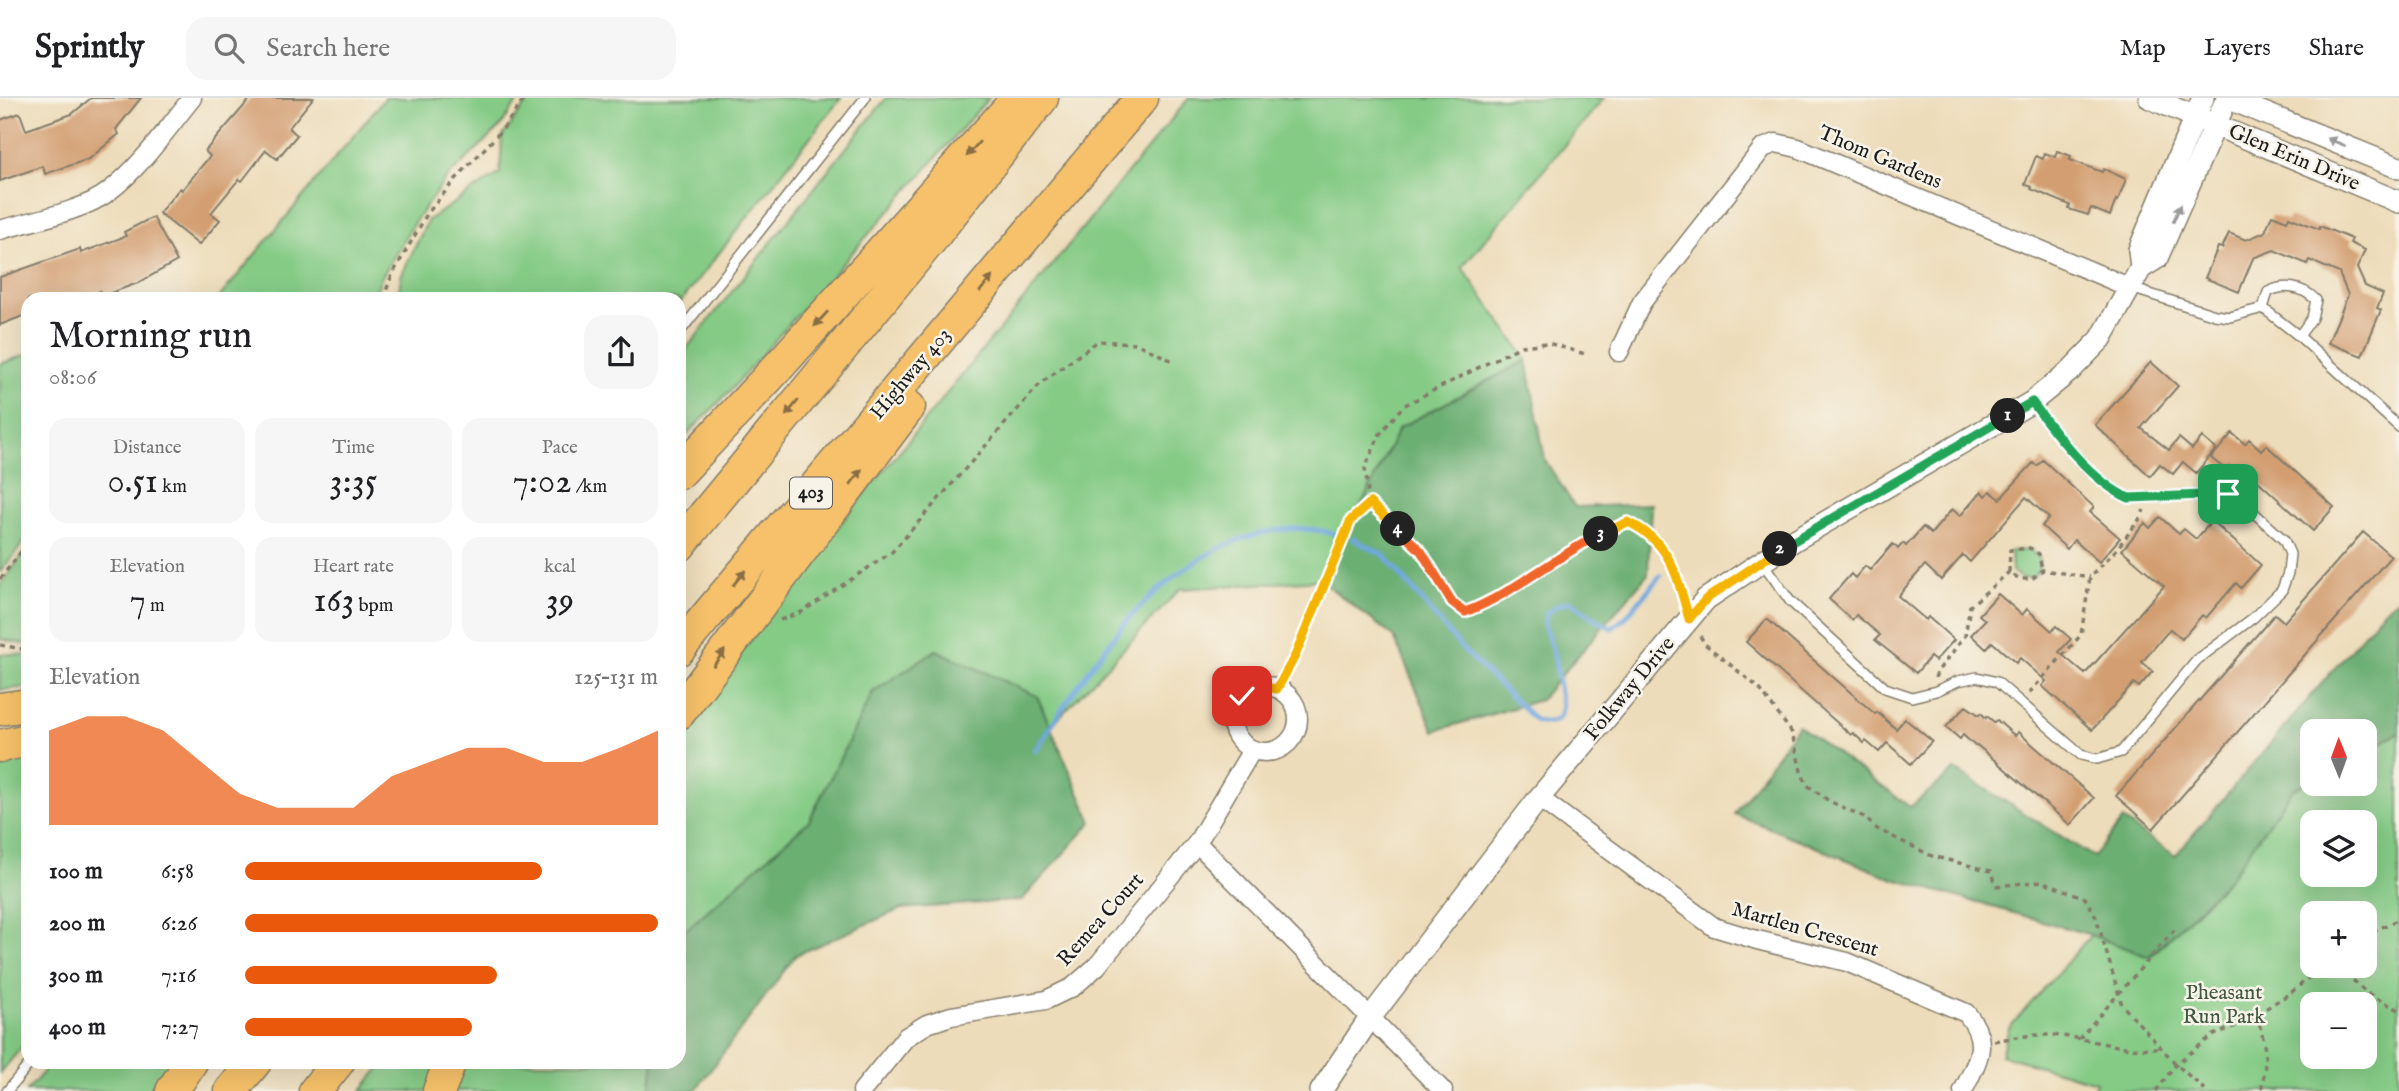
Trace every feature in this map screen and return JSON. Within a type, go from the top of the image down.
[{"type":"highway","points":[[686,465],[779,366],[1018,98]]},
{"type":"highway","points":[[686,537],[929,242],[1042,98]]},
{"type":"highway","name":"Highway 403","points":[[686,641],[1142,98]]},
{"type":"highway","points":[[686,704],[937,371],[943,337]]},
{"type":"highway","points":[[0,709],[21,706]]},
{"type":"highway","points":[[0,746],[21,742]]},
{"type":"highway","points":[[172,1091],[186,1069]]},
{"type":"highway","points":[[231,1091],[249,1069]]},
{"type":"highway","points":[[315,1091],[332,1069]]},
{"type":"highway","points":[[439,1091],[447,1069]]},
{"type":"street","points":[[0,230],[86,204],[107,194],[131,173],[192,98]]},
{"type":"street","name":"Glen Erin Drive","points":[[2150,98],[2204,113],[2399,202]]},
{"type":"street","name":"Glen Erin Drive","points":[[2227,98],[2399,168]]},
{"type":"street","name":"Folkway Drive","points":[[1321,1091],[1370,1018],[1539,798],[1706,599],[1761,561],[2032,402],[2071,370],[2101,340],[2132,288],[2141,268],[2139,250],[2204,113],[2227,98]]},
{"type":"street","name":"Thom Gardens","points":[[1619,352],[1642,302],[1763,148],[1776,143],[1798,148],[2132,288]]},
{"type":"street","points":[[1252,689],[1277,689],[1288,696],[1296,706],[1296,732],[1289,743],[1278,750],[1252,750],[1242,743],[1235,732],[1232,720],[1234,707],[1242,696],[1252,689]]},
{"type":"street","name":"Remea Court","points":[[862,1091],[906,1037],[927,1024],[951,1016],[1046,1000],[1073,987],[1097,965],[1197,843],[1252,750]]},
{"type":"street","name":"Martlen Crescent","points":[[1539,798],[1714,927],[1847,962],[1873,972],[1966,1013],[1976,1025],[1982,1042]]},
{"type":"street","points":[[1197,843],[1443,1091]]},
{"type":"street","points":[[1964,1091],[1978,1061],[1982,1042]]},
{"type":"lane","points":[[686,324],[865,98]]},
{"type":"lane","points":[[2263,308],[2268,292],[2279,286],[2296,288],[2311,294],[2316,300],[2312,318],[2299,336]]},
{"type":"lane","points":[[2132,288],[2215,315],[2230,317],[2263,308]]},
{"type":"lane","points":[[2263,308],[2299,336],[2399,427]]},
{"type":"lane","points":[[1761,561],[1790,601],[1885,688],[1912,697],[1977,677],[1997,682],[2081,755],[2097,759],[2120,752],[2197,660],[2253,618],[2282,590],[2288,573],[2290,554],[2284,540],[2239,500],[2228,494],[2129,498],[2113,491],[2057,436],[2032,402]]},
{"type":"lane","points":[[7,1091],[25,1069]]},
{"type":"path","points":[[386,292],[392,275],[427,214],[502,130],[525,98]]},
{"type":"path","points":[[769,624],[802,612],[892,552],[1041,383],[1098,341],[1135,343],[1173,361]]},
{"type":"path","points":[[1585,354],[1548,343],[1521,346],[1403,406],[1380,434],[1365,468],[1370,503],[1421,551],[1452,602],[1465,612],[1483,605],[1571,549],[1628,522],[1641,528],[1665,550],[1676,571],[1689,619],[1706,645],[1759,688],[1792,733],[1807,785],[1829,801],[1864,817],[1877,830],[1932,856],[1991,871],[1997,886],[2042,881],[2085,898],[2096,917],[2122,1005],[2176,1064],[2206,1091]]},
{"type":"path","points":[[2020,702],[2081,635],[2090,577],[2139,520],[2150,498]]},
{"type":"path","points":[[1277,689],[1295,656],[1351,520],[1370,503]]},
{"type":"path","points":[[1932,692],[1937,672],[1965,636],[1970,606],[2010,572],[2010,550],[2030,548],[2039,554],[2042,570]]},
{"type":"path","points":[[0,579],[21,551]]},
{"type":"path","points":[[2042,570],[2090,577]]},
{"type":"path","points":[[2010,572],[2019,579],[2032,579],[2042,570]]},
{"type":"path","points":[[0,645],[21,649]]},
{"type":"path","points":[[2377,930],[2399,919]]},
{"type":"path","points":[[2079,1039],[2176,928]]},
{"type":"path","points":[[2156,1091],[2176,1064],[2212,1036],[2256,1015],[2293,992],[2309,978]]},
{"type":"path","points":[[2351,978],[2365,992],[2399,1010]]},
{"type":"path","points":[[2256,1015],[2264,1034],[2266,1061],[2261,1091]]},
{"type":"path","points":[[1982,1042],[2058,1035],[2146,1050],[2162,1047]]},
{"type":"green space","points":[[385,98],[520,98],[500,127],[446,179],[416,220],[381,278],[376,292],[224,292]]},
{"type":"green space","points":[[530,98],[841,98],[686,295],[686,292],[399,292],[401,276],[428,220],[500,173],[502,137]]},
{"type":"green space","points":[[886,98],[989,98],[729,392],[686,436],[686,349]]},
{"type":"green space","points":[[1189,98],[1604,98],[1462,267],[1527,360],[1399,428],[1344,541],[1320,580],[1180,589],[1050,727],[1037,696],[873,692],[809,821],[686,930],[686,727],[808,563]]},
{"type":"green space","points":[[21,356],[21,546],[0,572],[0,364]]},
{"type":"green space","points":[[1527,360],[1545,460],[1575,507],[1651,504],[1648,574],[1540,700],[1434,731],[1394,637],[1320,580],[1344,541],[1399,428]]},
{"type":"green space","points":[[2030,550],[2039,558],[2039,570],[2032,578],[2021,578],[2012,571],[2011,551]]},
{"type":"green space","points":[[21,557],[21,644],[0,639],[0,585]]},
{"type":"green space","points":[[2399,598],[2399,733],[2377,745],[2377,719],[2300,719],[2300,786],[2292,790],[2229,879],[2149,957],[2091,935],[1894,879],[1735,814],[1798,725],[1910,807],[1955,770],[2094,857],[2123,820],[2175,856],[2384,610]]},
{"type":"green space","points":[[936,650],[1037,696],[1092,822],[1022,900],[901,909],[796,955],[695,1091],[650,1091],[653,1069],[686,1069],[686,930],[809,821],[873,692]]},
{"type":"green space","points":[[0,654],[21,655],[21,688],[0,690]]},
{"type":"green space","name":"Pheasant Run Park","points":[[2399,733],[2399,1091],[2093,1091],[2096,1082],[2001,1055],[2009,1028],[2091,935],[2150,957],[2229,879],[2292,790],[2300,786],[2300,796],[2377,796],[2377,745]]},
{"type":"green space","points":[[21,758],[21,1048],[0,1073],[0,764]]},
{"type":"green space","points":[[46,1069],[170,1069],[156,1091],[27,1091]]},
{"type":"green space","points":[[379,1069],[437,1069],[428,1091],[361,1091]]},
{"type":"green space","points":[[462,1069],[653,1069],[650,1091],[452,1091]]},
{"type":"building","points":[[91,98],[141,98],[116,129],[119,134],[89,159],[45,174],[43,166],[0,181],[0,120],[20,113],[26,130],[72,114]]},
{"type":"building","points":[[251,98],[313,98],[289,128],[297,135],[277,159],[266,150],[242,181],[239,179],[211,213],[220,220],[199,245],[159,213],[210,156],[205,151]]},
{"type":"building","points":[[2057,151],[2071,156],[2070,160],[2102,172],[2104,169],[2126,179],[2110,216],[2091,208],[2088,215],[2069,209],[2070,205],[2025,184],[2036,156],[2043,159],[2045,153],[2055,157]]},
{"type":"building","points":[[2272,215],[2287,221],[2289,217],[2319,229],[2320,226],[2352,239],[2350,243],[2365,250],[2357,268],[2365,286],[2383,294],[2377,308],[2381,310],[2362,356],[2328,343],[2348,295],[2339,273],[2309,260],[2307,264],[2274,250],[2253,258],[2239,292],[2205,278],[2218,247],[2222,248],[2229,233],[2246,240],[2265,232]]},
{"type":"building","points":[[153,217],[177,261],[138,283],[113,292],[21,292],[21,317],[0,325],[0,277],[80,249],[81,253],[126,236],[124,232]]},
{"type":"building","points":[[2151,362],[2178,386],[2141,428],[2169,450],[2179,438],[2192,449],[2202,437],[2216,449],[2196,473],[2183,462],[2173,474],[2160,464],[2150,476],[2095,425]]},
{"type":"building","points":[[2232,433],[2245,444],[2249,439],[2261,450],[2266,445],[2334,507],[2313,531],[2246,470],[2241,476],[2229,466],[2226,470],[2211,458]]},
{"type":"building","points":[[2043,460],[2094,507],[2090,512],[2120,538],[2099,562],[2074,540],[2067,549],[2042,526],[2049,518],[2026,497],[1970,562],[1963,555],[1941,580],[1925,565],[1898,596],[1954,640],[1935,661],[1930,657],[1916,673],[1875,640],[1880,635],[1856,615],[1852,620],[1829,599],[1851,574],[1855,578],[1865,566],[1870,570],[1893,544],[1898,549],[1903,543],[1906,546],[1923,527],[1931,534],[1952,509],[1960,516],[1981,492],[1986,496],[1990,491],[2000,499],[2033,463],[2037,466]]},
{"type":"building","points":[[2160,517],[2179,534],[2184,529],[2196,539],[2212,521],[2261,565],[2241,588],[2236,583],[2206,618],[2202,615],[2182,639],[2170,629],[2142,662],[2153,671],[2139,687],[2134,683],[2092,730],[2042,686],[2046,681],[2020,658],[2016,663],[1992,642],[1986,649],[1971,635],[1985,620],[1979,615],[1998,594],[2022,615],[2027,609],[2052,631],[2056,626],[2071,639],[2059,652],[2085,674],[2164,586],[2122,550],[2145,523],[2150,528]]},
{"type":"building","points":[[2363,532],[2391,556],[2153,829],[2116,796],[2275,614],[2284,622]]},
{"type":"building","points":[[1767,619],[1875,714],[1877,712],[1896,729],[1905,719],[1932,741],[1911,764],[1887,743],[1879,752],[1853,733],[1851,735],[1746,642]]},
{"type":"building","points":[[1966,706],[1994,722],[1997,720],[2015,736],[2018,732],[2094,798],[2070,825],[1977,745],[1963,735],[1960,739],[1946,727]]},
{"type":"waterway","points":[[1035,751],[1081,681],[1132,615],[1155,593],[1201,558],[1252,535],[1279,530],[1307,529],[1335,534]]},
{"type":"waterway","points":[[1353,539],[1384,555],[1462,649],[1536,721],[1541,722],[1557,719],[1562,707],[1555,659],[1544,624],[1546,614],[1556,606],[1570,601],[1612,628],[1625,618],[1660,576]]},
{"type":"route","points":[[1242,696],[1252,689],[1277,689],[1295,656],[1351,520],[1370,503],[1421,551],[1452,602],[1465,612],[1483,605],[1571,549],[1628,522],[1641,528],[1665,550],[1676,571],[1689,619],[1706,599],[1761,561],[2032,402],[2057,436],[2113,491],[2129,498],[2228,494]]}]
